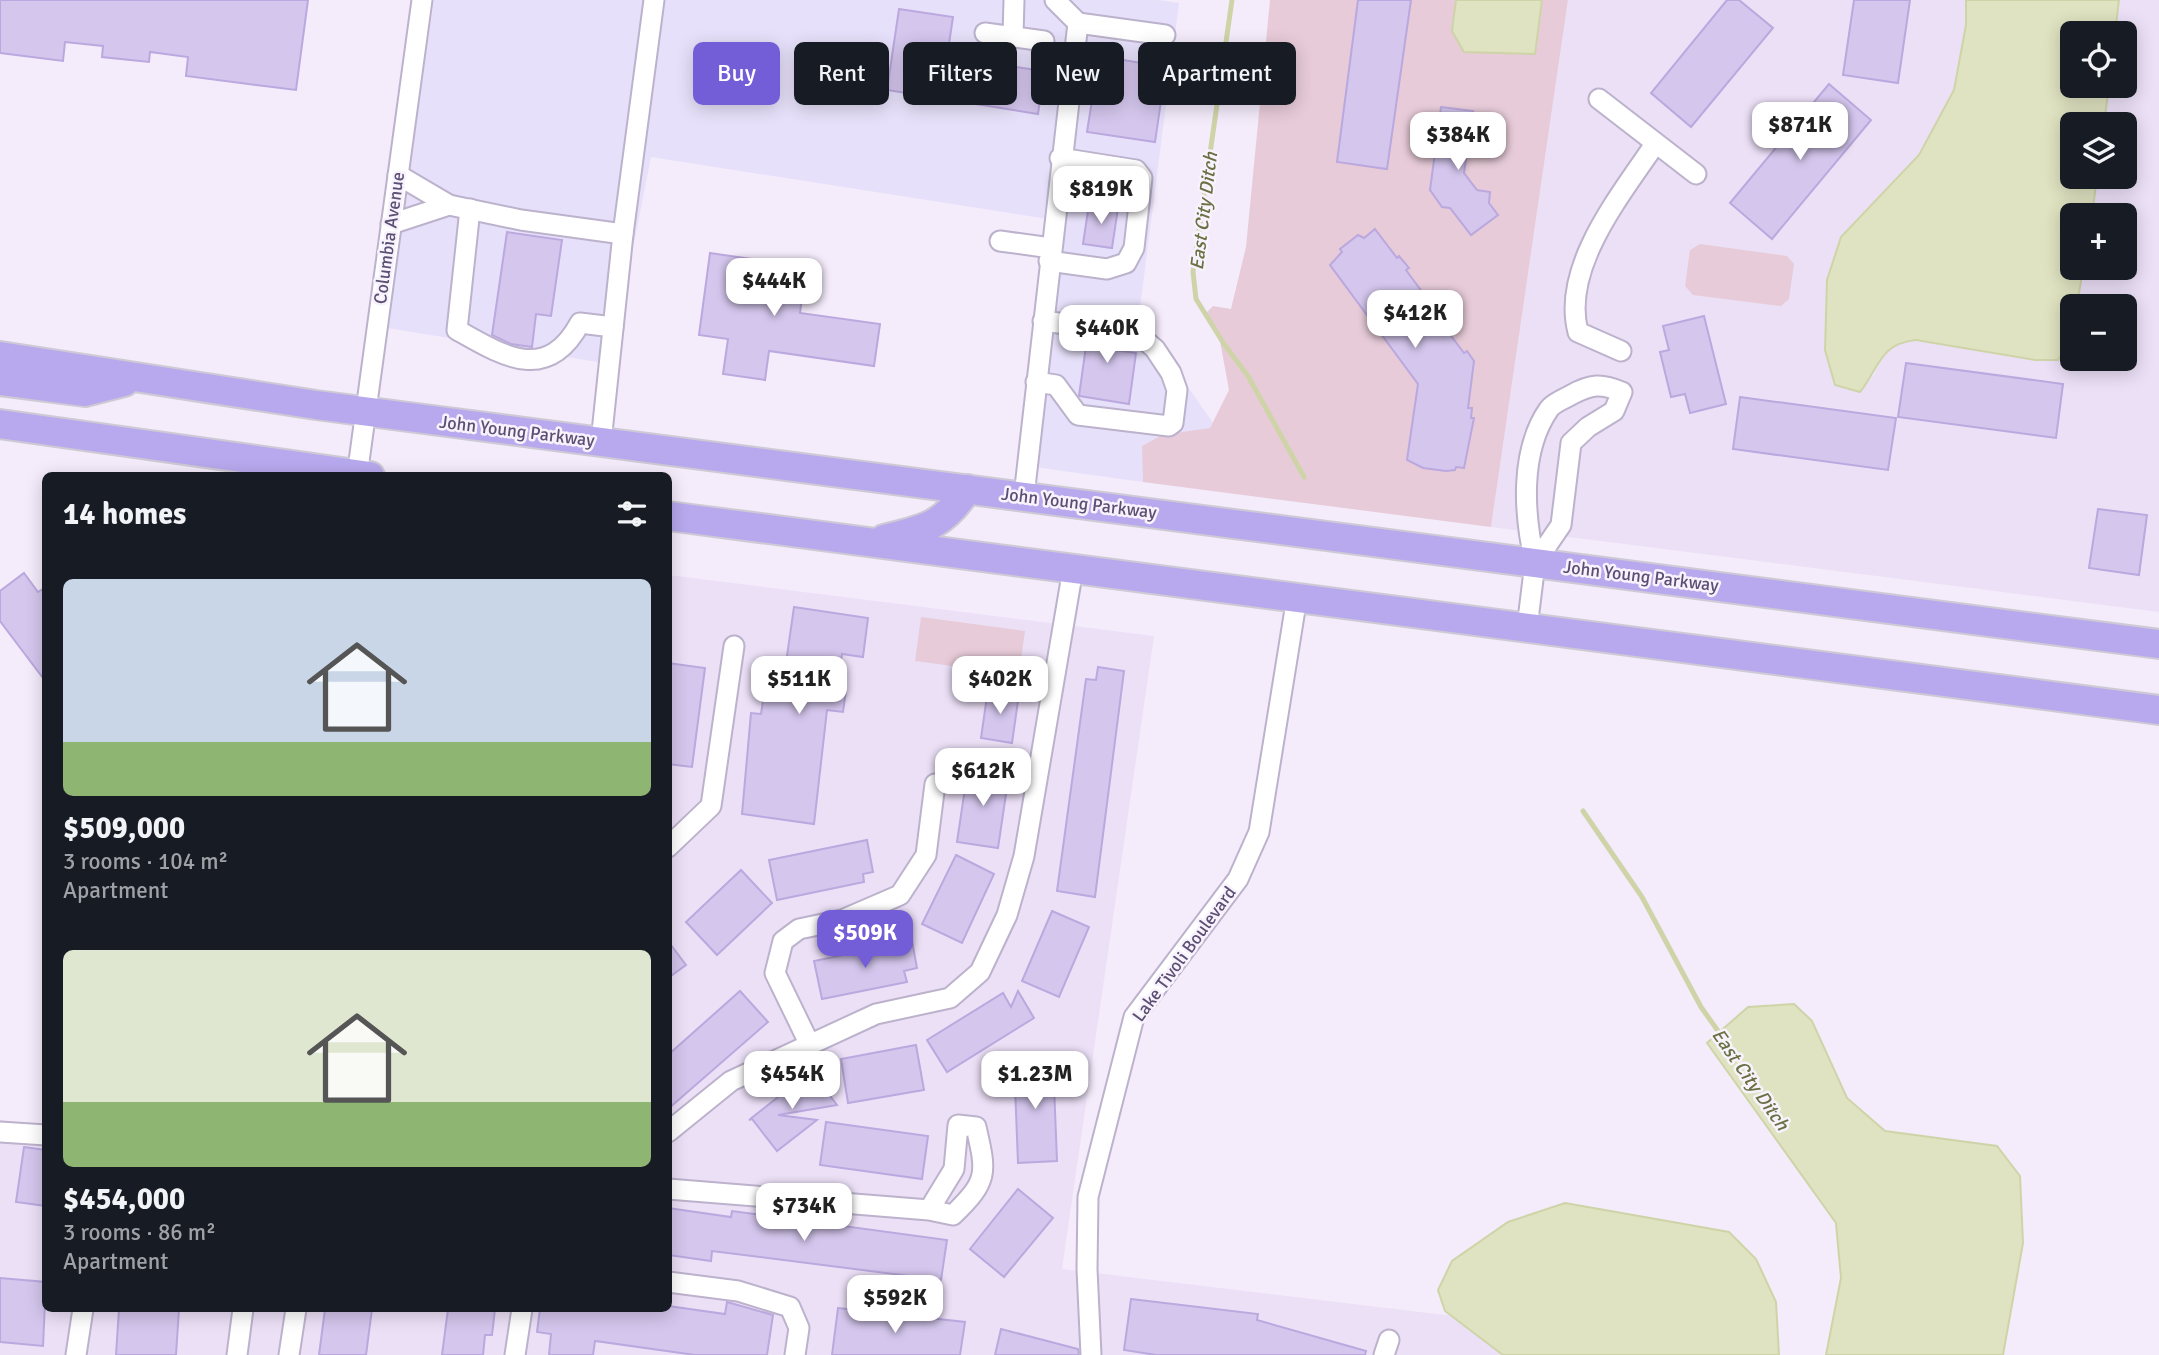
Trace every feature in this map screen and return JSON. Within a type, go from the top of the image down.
[{"type":"highway","name":"John Young Parkway","points":[[0,356],[365,412],[2159,644]]},
{"type":"highway","points":[[0,380],[85,392],[137,379]]},
{"type":"highway","points":[[0,424],[341,472]]},
{"type":"highway","points":[[867,543],[929,528],[953,511],[967,489]]},
{"type":"highway","points":[[672,517],[2159,710]]},
{"type":"street","name":"Columbia Avenue","points":[[362,472],[365,412],[422,0]]},
{"type":"street","points":[[601,442],[623,234],[654,0]]},
{"type":"street","points":[[1013,36],[1014,0]]},
{"type":"street","points":[[1055,0],[1078,23],[1165,35]]},
{"type":"street","points":[[1024,496],[1060,158],[1078,23]]},
{"type":"street","points":[[985,33],[1044,41]]},
{"type":"street","points":[[1599,99],[1696,174]]},
{"type":"street","points":[[1621,351],[1578,332],[1573,304],[1601,225],[1655,144]]},
{"type":"street","points":[[1000,241],[1107,269],[1126,263],[1134,248],[1142,178],[1136,170],[1060,158]]},
{"type":"street","points":[[398,175],[449,205],[522,220],[623,234]]},
{"type":"street","points":[[391,223],[449,205]]},
{"type":"street","points":[[470,209],[457,330],[500,354],[537,360],[559,352],[580,323],[613,327]]},
{"type":"street","points":[[1043,321],[1088,327]]},
{"type":"street","points":[[1036,382],[1056,385],[1078,415],[1169,426],[1172,423],[1177,390],[1171,373],[1155,349],[1138,334],[1116,331]]},
{"type":"street","points":[[1527,628],[1535,563],[1526,523],[1533,444],[1550,407],[1590,384],[1605,385],[1622,393],[1615,411],[1588,427],[1571,443],[1561,525],[1535,563]]},
{"type":"street","points":[[672,1129],[731,1080],[876,1014],[950,998],[980,972],[1007,915],[1024,856],[1073,569]]},
{"type":"street","name":"Lake Tivoli Boulevard","points":[[1091,1355],[1087,1269],[1088,1197],[1134,1017],[1238,879],[1259,832],[1297,597]]},
{"type":"street","points":[[672,843],[711,806],[734,646]]},
{"type":"street","points":[[809,1043],[775,973],[783,941],[799,929],[842,920],[900,895],[926,855],[935,785]]},
{"type":"street","points":[[0,1132],[42,1135]]},
{"type":"street","points":[[672,1189],[929,1210]]},
{"type":"street","points":[[672,1283],[738,1291],[790,1307],[799,1328],[795,1355]]},
{"type":"street","points":[[76,1355],[83,1312]]},
{"type":"street","points":[[237,1355],[243,1312]]},
{"type":"street","points":[[289,1355],[296,1312]]},
{"type":"street","points":[[515,1355],[522,1312]]},
{"type":"shaded area","points":[[434,0],[1159,0],[1179,3],[1174,42],[1138,42],[1138,105],[1166,105],[1138,323],[1213,423],[1210,428],[1143,446],[1143,482],[1027,466],[1054,220],[651,157],[610,364],[387,328]]},
{"type":"shaded area","points":[[1270,0],[1568,0],[1491,527],[1143,482],[1142,446],[1162,435],[1210,428],[1229,390],[1220,341],[1205,314],[1213,306],[1231,309],[1246,247],[1260,105],[1296,105],[1296,42],[1266,42]]},
{"type":"shaded area","points":[[1568,0],[1966,0],[1966,25],[1954,90],[1919,155],[1841,237],[1827,280],[1825,350],[1835,385],[1860,392],[1874,375],[1885,351],[1901,342],[2060,339],[2060,371],[2137,371],[2137,294],[2079,294],[2081,280],[2137,280],[2137,203],[2094,203],[2095,189],[2137,189],[2137,112],[2106,112],[2107,98],[2137,98],[2137,21],[2116,21],[2119,0],[2159,0],[2159,612],[1491,527]]},
{"type":"shaded area","points":[[1700,244],[1787,256],[1794,264],[1789,299],[1781,306],[1693,295],[1685,286],[1690,250]]},
{"type":"shaded area","points":[[672,575],[1154,636],[1062,1269],[1453,1316],[1503,1355],[248,1355],[254,1312],[672,1312]]},
{"type":"shaded area","points":[[921,617],[1025,631],[1019,675],[915,661]]},
{"type":"shaded area","points":[[0,1120],[42,1127],[42,1312],[232,1312],[226,1355],[0,1355]]},
{"type":"water","points":[[1456,0],[1542,0],[1535,54],[1464,52],[1452,31]]},
{"type":"water","points":[[1966,0],[2119,0],[2116,21],[2060,21],[2060,98],[2107,98],[2106,112],[2060,112],[2060,189],[2095,189],[2094,203],[2060,203],[2060,280],[2081,280],[2079,294],[2060,294],[2060,357],[2058,360],[2035,360],[1916,340],[1894,346],[1887,352],[1860,392],[1835,385],[1825,350],[1827,280],[1841,237],[1919,155],[1954,90],[1966,25]]},
{"type":"water","points":[[1794,1004],[1812,1021],[1847,1098],[1885,1131],[1997,1146],[2020,1176],[2023,1243],[2003,1355],[1826,1355],[1841,1278],[1836,1223],[1707,1043],[1748,1007]]},
{"type":"water","points":[[1565,1203],[1729,1232],[1756,1259],[1776,1302],[1779,1355],[1503,1355],[1445,1311],[1438,1290],[1452,1261],[1508,1222]]},
{"type":"building","points":[[0,0],[308,0],[296,90],[186,76],[188,57],[150,52],[149,62],[102,57],[103,46],[65,42],[63,61],[0,53]]},
{"type":"building","points":[[1358,0],[1411,0],[1387,169],[1337,162]]},
{"type":"building","points":[[1727,0],[1739,0],[1773,28],[1691,127],[1651,93]]},
{"type":"building","points":[[1854,0],[1910,0],[1898,83],[1843,75]]},
{"type":"building","points":[[899,9],[953,17],[949,42],[903,42],[903,93],[889,90]]},
{"type":"building","points":[[1124,60],[1138,62],[1138,105],[1160,105],[1155,142],[1087,132],[1091,105],[1124,105]]},
{"type":"building","points":[[1017,67],[1031,69],[1031,105],[1039,105],[1038,114],[981,105],[1017,105]]},
{"type":"building","points":[[1829,84],[1871,120],[1772,239],[1730,203]]},
{"type":"building","points":[[1441,107],[1473,111],[1464,173],[1477,190],[1490,192],[1489,203],[1498,215],[1471,235],[1450,208],[1442,207],[1430,190]]},
{"type":"building","points":[[1089,204],[1118,208],[1112,248],[1083,244]]},
{"type":"building","points":[[1375,229],[1397,258],[1399,256],[1409,268],[1406,270],[1442,319],[1439,320],[1464,353],[1467,351],[1474,361],[1468,408],[1472,408],[1471,418],[1474,418],[1464,468],[1456,467],[1455,470],[1446,471],[1423,468],[1407,460],[1418,384],[1330,265],[1342,252],[1340,249],[1358,235],[1364,238]]},
{"type":"building","points":[[507,232],[562,240],[551,316],[536,314],[532,347],[511,344],[492,335]]},
{"type":"building","points":[[710,253],[806,267],[800,313],[880,324],[874,366],[769,351],[765,380],[723,374],[728,339],[699,335]]},
{"type":"building","points":[[1091,307],[1119,310],[1118,319],[1106,324],[1104,335],[1114,343],[1114,350],[1136,353],[1129,404],[1079,396],[1087,339],[1094,338],[1101,329],[1100,322],[1090,315]]},
{"type":"building","points":[[1704,316],[1726,404],[1690,413],[1685,394],[1671,397],[1660,352],[1669,350],[1663,326]]},
{"type":"building","points":[[1906,363],[2063,384],[2056,438],[1898,417]]},
{"type":"building","points":[[1740,397],[1896,418],[1888,470],[1733,449]]},
{"type":"building","points":[[2098,509],[2147,515],[2139,575],[2089,568]]},
{"type":"building","points":[[24,573],[38,592],[42,590],[42,677],[0,621],[0,591]]},
{"type":"building","points":[[794,607],[868,618],[863,657],[842,654],[837,690],[846,691],[843,712],[827,710],[814,824],[742,814],[751,713],[761,714],[769,661],[786,663]]},
{"type":"building","points":[[672,664],[705,668],[692,767],[672,764]]},
{"type":"building","points":[[1098,667],[1124,671],[1095,897],[1057,891],[1086,679],[1096,680]]},
{"type":"building","points":[[988,689],[1019,694],[1012,743],[981,738]]},
{"type":"building","points":[[968,768],[1009,774],[998,848],[957,842]]},
{"type":"building","points":[[867,840],[873,872],[863,874],[864,882],[777,900],[769,860]]},
{"type":"building","points":[[956,855],[994,874],[962,943],[922,924]]},
{"type":"building","points":[[741,870],[772,903],[717,955],[686,922]]},
{"type":"building","points":[[1052,911],[1089,927],[1059,997],[1022,981]]},
{"type":"building","points":[[912,941],[917,968],[904,971],[907,982],[822,999],[814,961]]},
{"type":"building","points":[[672,946],[686,965],[672,975]]},
{"type":"building","points":[[740,991],[768,1022],[672,1106],[672,1051]]},
{"type":"building","points":[[1018,991],[1034,1018],[947,1072],[927,1040],[1003,993],[1011,1007]]},
{"type":"building","points":[[916,1045],[924,1090],[848,1103],[841,1059]]},
{"type":"building","points":[[1053,1060],[1057,1161],[1018,1163],[1014,1061]]},
{"type":"building","points":[[811,1071],[837,1105],[778,1115],[817,1120],[777,1151],[752,1119],[749,1120]]},
{"type":"building","points":[[826,1122],[928,1136],[922,1179],[820,1165]]},
{"type":"building","points":[[24,1147],[42,1149],[42,1205],[16,1202]]},
{"type":"building","points":[[1018,1189],[1053,1218],[1004,1277],[970,1249]]},
{"type":"building","points":[[672,1209],[731,1217],[732,1211],[947,1240],[941,1280],[712,1251],[711,1261],[672,1256]]},
{"type":"building","points":[[0,1278],[42,1282],[42,1312],[45,1312],[43,1346],[0,1342]]},
{"type":"building","points":[[1131,1299],[1258,1314],[1257,1320],[1366,1351],[1365,1355],[1156,1355],[1124,1350]]},
{"type":"building","points":[[727,1302],[773,1315],[767,1355],[695,1355],[595,1341],[593,1355],[549,1355],[551,1334],[537,1332],[540,1312],[672,1312],[672,1307],[725,1314]]},
{"type":"building","points":[[838,1308],[965,1322],[960,1355],[832,1355]]},
{"type":"building","points":[[119,1312],[179,1312],[176,1355],[116,1355]]},
{"type":"building","points":[[325,1312],[372,1312],[366,1355],[319,1355]]},
{"type":"building","points":[[448,1312],[495,1312],[492,1335],[485,1335],[483,1355],[442,1355]]},
{"type":"building","points":[[1001,1329],[1078,1349],[1079,1355],[995,1355]]},
{"type":"waterway","name":"East City Ditch","points":[[1232,0],[1193,272],[1196,299],[1248,376],[1304,477]]},
{"type":"waterway","name":"East City Ditch","points":[[1583,811],[1642,897],[1701,1007],[1723,1038]]},
{"type":"tunnel","points":[[1089,327],[1116,331]]}]
